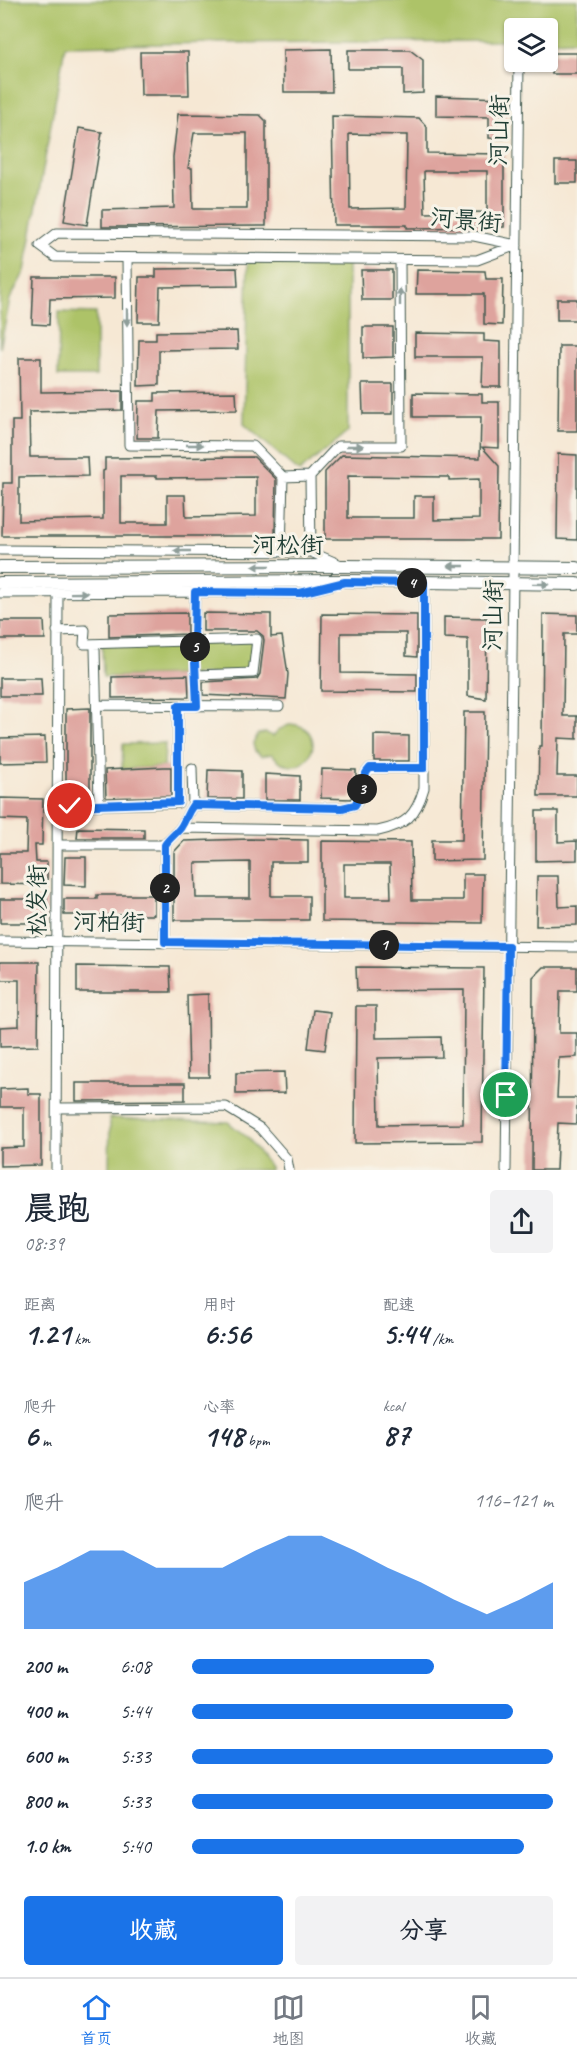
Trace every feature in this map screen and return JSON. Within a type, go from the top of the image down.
[{"type":"main road","name":"河松街","points":[[0,567],[577,568]]},
{"type":"main road","points":[[0,583],[192,587],[345,582],[577,584]]},
{"type":"street","name":"河山街","points":[[506,1170],[519,72]]},
{"type":"street","name":"河景街","points":[[57,233],[474,236],[518,245],[477,260],[55,258],[40,246],[57,233]]},
{"type":"street","points":[[127,258],[129,445],[253,446],[283,477],[281,552]]},
{"type":"street","points":[[311,552],[310,476],[338,446],[401,446],[400,260]]},
{"type":"street","points":[[283,477],[310,476]]},
{"type":"street","points":[[0,550],[311,552],[343,566]]},
{"type":"street","points":[[165,942],[165,845],[171,835],[181,828],[378,831],[396,827],[410,818],[420,803],[424,788],[424,583]]},
{"type":"street","points":[[0,593],[58,593],[192,587],[197,706]]},
{"type":"street","name":"松发街","points":[[56,1170],[58,593]]},
{"type":"street","points":[[57,631],[85,630],[84,644],[256,639],[253,673],[197,675]]},
{"type":"street","points":[[94,650],[99,804]]},
{"type":"street","points":[[97,705],[279,706]]},
{"type":"street","points":[[70,806],[178,802],[178,706]]},
{"type":"street","points":[[181,828],[185,815],[193,805],[192,768]]},
{"type":"street","points":[[193,805],[342,808],[355,805],[362,794],[362,782],[370,768],[424,768]]},
{"type":"street","points":[[57,845],[165,845]]},
{"type":"street","name":"河柏街","points":[[0,940],[577,947]]},
{"type":"street","points":[[57,1108],[226,1107],[260,1128],[287,1160],[289,1170]]},
{"type":"green space","points":[[0,0],[577,0],[577,40],[558,41],[558,18],[504,18],[504,41],[65,46],[25,271],[10,299],[0,348]]},
{"type":"green space","points":[[348,261],[348,432],[299,472],[244,424],[248,262]]},
{"type":"green space","points":[[59,312],[96,313],[96,376],[58,376]]},
{"type":"green space","points":[[257,639],[253,673],[103,677],[102,643]]},
{"type":"green space","points":[[291,724],[304,728],[311,736],[313,745],[310,755],[304,762],[295,766],[284,764],[272,754],[261,756],[255,751],[253,744],[258,734],[266,733],[273,736],[278,730]]},
{"type":"green space","points":[[165,743],[164,767],[122,769],[123,744]]},
{"type":"green space","points":[[110,1118],[228,1122],[249,1139],[270,1170],[109,1170]]},
{"type":"building","points":[[331,49],[332,92],[284,92],[283,50]]},
{"type":"building","points":[[348,50],[410,50],[423,60],[423,93],[403,94],[403,69],[348,69]]},
{"type":"building","points":[[140,52],[188,52],[189,95],[141,95]]},
{"type":"building","points":[[558,53],[577,53],[577,74],[552,74],[552,72],[558,72]]},
{"type":"building","points":[[436,96],[506,98],[504,139],[489,138],[489,117],[436,116]]},
{"type":"building","points":[[178,114],[260,115],[266,121],[266,226],[102,227],[102,210],[174,208],[173,157]],"holes":[[[194,133],[247,133],[247,209],[193,209],[192,168],[188,168]]]},
{"type":"building","points":[[332,116],[419,118],[427,127],[427,153],[504,154],[504,227],[407,228],[407,225],[334,225]],"holes":[[[349,134],[407,135],[406,208],[350,209]],[[424,171],[487,171],[487,212],[425,213]]]},
{"type":"building","points":[[79,128],[102,132],[87,225],[64,221]]},
{"type":"building","points":[[555,161],[577,161],[577,183],[555,183]]},
{"type":"building","points":[[237,268],[238,286],[160,287],[159,322],[138,322],[139,277],[156,277],[156,269]]},
{"type":"building","points":[[361,270],[392,270],[392,300],[362,300]]},
{"type":"building","points":[[417,270],[485,271],[486,279],[503,279],[502,325],[484,324],[484,294],[416,294]]},
{"type":"building","points":[[34,277],[115,277],[115,298],[50,299],[49,325],[32,324]]},
{"type":"building","points":[[557,299],[577,299],[577,320],[557,320]]},
{"type":"building","points":[[363,327],[393,327],[393,357],[363,358]]},
{"type":"building","points":[[237,331],[238,349],[159,350],[159,385],[138,386],[139,340],[156,340],[156,332]]},
{"type":"building","points":[[415,333],[484,334],[484,341],[501,342],[501,387],[482,387],[483,357],[415,357]]},
{"type":"building","points":[[559,346],[577,346],[577,431],[558,431]]},
{"type":"building","points":[[19,358],[41,358],[41,392],[122,391],[122,410],[29,412],[30,457],[87,457],[88,476],[19,477],[19,521],[103,519],[105,458],[254,457],[276,479],[275,536],[2,536],[3,483],[12,483],[12,421],[20,421]],"holes":[[[121,476],[157,476],[157,478],[256,477],[256,516],[186,517],[185,495],[167,495],[167,523],[121,523]]]},
{"type":"building","points":[[362,384],[393,384],[393,414],[363,414]]},
{"type":"building","points":[[236,392],[237,410],[159,411],[158,438],[137,438],[138,401],[155,401],[155,393]]},
{"type":"building","points":[[413,393],[482,394],[482,402],[499,402],[499,448],[482,447],[499,466],[498,539],[325,539],[325,472],[342,455],[480,458],[481,417],[413,417]],"holes":[[[348,476],[449,477],[449,480],[479,479],[479,519],[434,520],[434,496],[414,496],[414,518],[348,518]]]},
{"type":"building","points":[[558,454],[577,455],[577,540],[557,539]]},
{"type":"building","points":[[187,613],[187,634],[109,637],[109,614]]},
{"type":"building","points":[[203,613],[271,614],[271,637],[282,636],[288,674],[286,699],[203,695],[203,682],[257,679],[260,674],[264,640],[257,631],[203,631]]},
{"type":"building","points":[[322,614],[417,615],[417,657],[406,656],[406,633],[341,633],[341,673],[417,674],[417,692],[321,691]]},
{"type":"building","points":[[543,614],[577,615],[577,634],[564,634],[563,716],[577,716],[577,739],[558,738],[557,776],[577,776],[577,796],[538,796],[539,746],[542,746]]},
{"type":"building","points":[[444,617],[487,618],[486,699],[468,696],[468,639],[444,638]]},
{"type":"building","points":[[0,621],[44,621],[45,639],[0,639]]},
{"type":"building","points":[[188,675],[189,697],[112,698],[112,677]]},
{"type":"building","points":[[0,678],[41,678],[42,696],[0,696]]},
{"type":"building","points":[[90,708],[90,799],[66,800],[66,709]]},
{"type":"building","points":[[464,712],[485,712],[483,860],[432,861],[432,840],[462,840]]},
{"type":"building","points":[[374,735],[409,736],[409,761],[374,761]]},
{"type":"building","points":[[45,737],[46,762],[0,763],[0,738]]},
{"type":"building","points":[[171,767],[171,796],[106,798],[105,770]]},
{"type":"building","points":[[322,769],[356,770],[351,799],[321,798]]},
{"type":"building","points":[[208,770],[242,771],[242,799],[207,799]]},
{"type":"building","points":[[265,774],[300,776],[300,800],[265,800]]},
{"type":"building","points":[[0,798],[43,799],[42,845],[35,845],[36,862],[47,862],[47,885],[0,884],[0,853],[26,853],[27,820],[0,819]]},
{"type":"building","points":[[536,811],[558,811],[558,842],[577,841],[577,860],[536,861]]},
{"type":"building","points":[[78,828],[144,829],[144,838],[77,838]]},
{"type":"building","points":[[308,840],[308,862],[271,862],[271,896],[309,896],[309,920],[174,920],[174,852],[184,841]],"holes":[[[250,862],[250,898],[196,898],[195,863]]]},
{"type":"building","points":[[322,841],[411,842],[412,900],[463,900],[463,874],[483,874],[482,923],[322,921]],"holes":[[[344,864],[390,864],[391,898],[344,898]]]},
{"type":"building","points":[[65,857],[86,857],[86,886],[64,885]]},
{"type":"building","points":[[537,876],[558,876],[559,907],[577,906],[577,925],[536,926]]},
{"type":"building","points":[[97,895],[154,895],[154,915],[64,915],[64,899],[97,899]]},
{"type":"building","points":[[0,899],[47,899],[47,923],[0,923]]},
{"type":"building","points":[[0,962],[39,962],[38,1046],[0,1047],[0,1027],[19,1026],[19,980],[0,980]]},
{"type":"building","points":[[77,966],[170,967],[171,992],[77,992]]},
{"type":"building","points":[[356,967],[484,968],[482,1142],[355,1143],[356,1006],[376,1006],[376,1038],[441,1037],[442,1057],[378,1058],[379,1125],[463,1124],[464,990],[357,991]]},
{"type":"building","points":[[543,967],[577,967],[577,991],[560,991],[559,1033],[577,1033],[577,1057],[559,1058],[557,1098],[577,1098],[577,1124],[558,1123],[556,1170],[532,1170],[533,977]]},
{"type":"building","points":[[208,994],[209,1077],[189,1077],[187,995]]},
{"type":"building","points":[[313,1010],[330,1012],[325,1050],[308,1048]]},
{"type":"building","points":[[284,1072],[285,1093],[236,1094],[236,1073]]},
{"type":"building","points":[[76,1083],[185,1083],[185,1100],[76,1101]]},
{"type":"building","points":[[28,1088],[28,1094],[41,1094],[41,1165],[0,1166],[0,1148],[24,1147],[24,1107],[0,1107],[0,1089]]},
{"type":"route","points":[[70,806],[178,802],[178,706],[197,706],[194,641],[195,592],[300,593],[345,582],[424,583],[424,768],[370,768],[362,782],[362,794],[355,805],[342,808],[193,805],[185,815],[181,828],[171,835],[165,845],[165,942],[508,946],[506,1095]]}]
